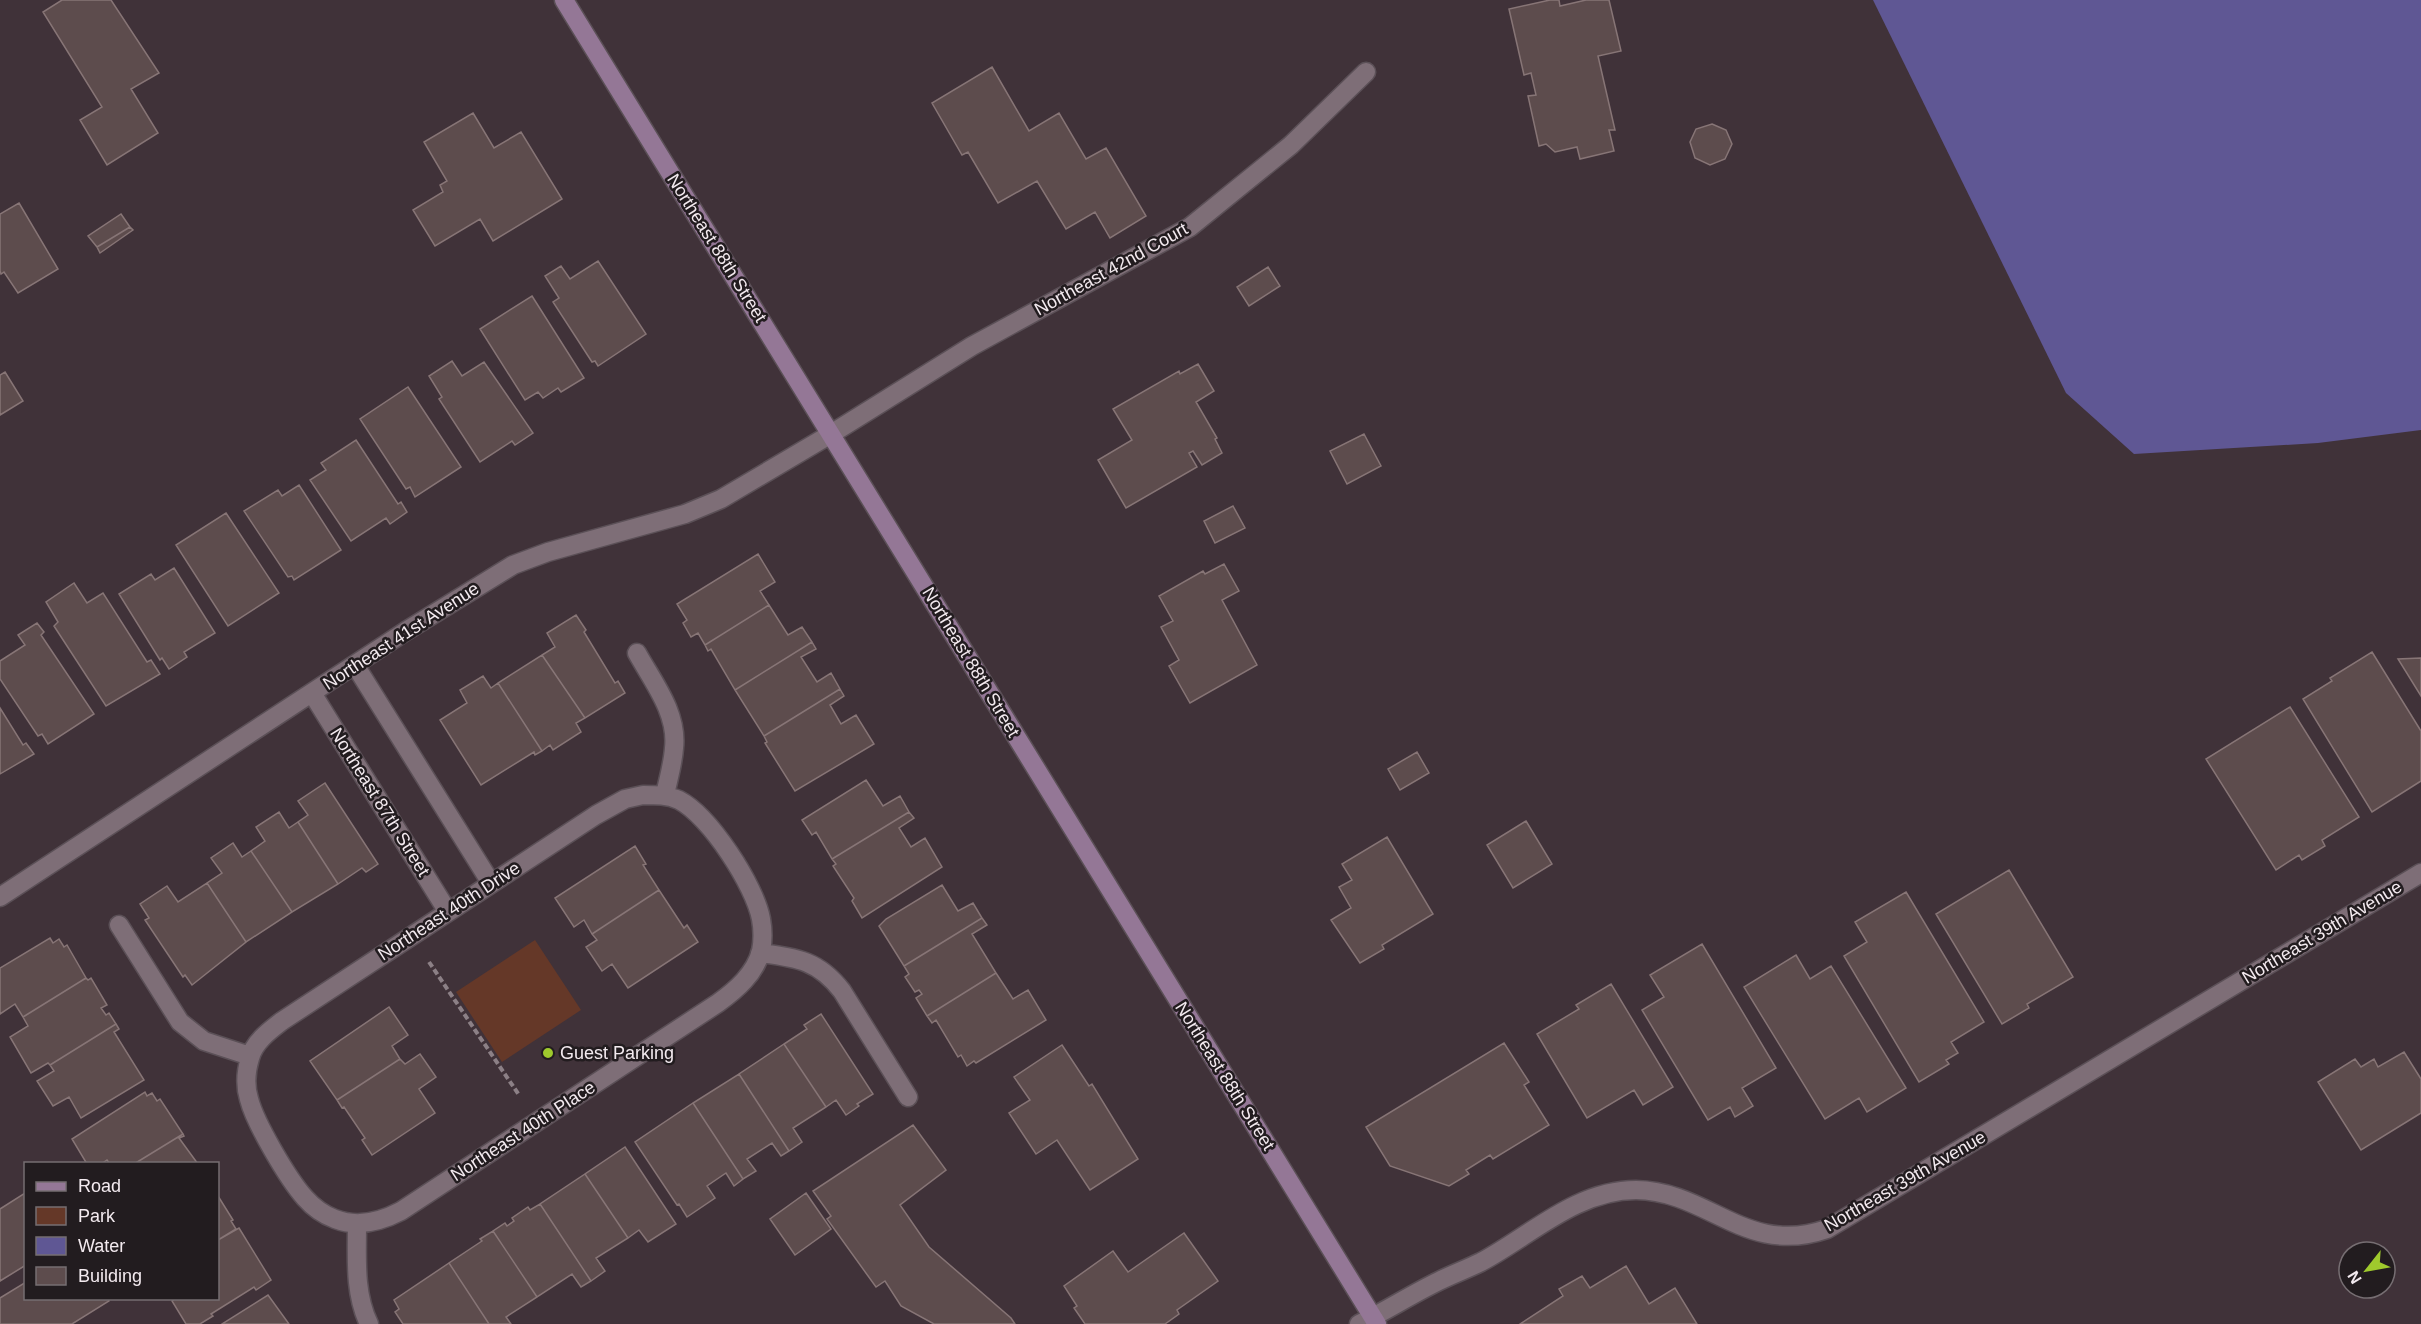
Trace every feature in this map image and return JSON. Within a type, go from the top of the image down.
[{"type":"street","name":"Northeast 88th Street","points":[[564,0],[831,434],[1370,1322]]},
{"type":"street","name":"Northeast 42nd Court","points":[[831,434],[972,346],[1190,227],[1291,145],[1366,72]]},
{"type":"street","name":"Northeast 41st Avenue","points":[[0,897],[513,565],[548,552],[685,514],[722,499],[831,434]]},
{"type":"street","points":[[637,653],[667,705],[673,727],[675,746],[665,795],[679,800],[692,809],[716,834],[755,900],[762,926],[760,953],[804,960],[819,967],[832,978],[908,1097]]},
{"type":"street","points":[[356,665],[491,884]]},
{"type":"street","name":"Northeast 87th Street","points":[[312,693],[448,912]]},
{"type":"street","name":"Northeast 40th Drive","points":[[250,1056],[258,1042],[282,1021],[610,807],[625,799],[643,795],[665,795]]},
{"type":"street","name":"Northeast 39th Avenue","points":[[1370,1322],[1438,1281],[1481,1262],[1568,1209],[1591,1198],[1615,1192],[1636,1190],[1660,1193],[1685,1201],[1760,1233],[1785,1237],[1809,1235],[1827,1229],[2421,873]]},
{"type":"street","points":[[119,925],[180,1022],[204,1041],[250,1056],[246,1084],[253,1112],[296,1185],[317,1208],[334,1219],[357,1224],[357,1282],[369,1324]]},
{"type":"street","name":"Northeast 40th Place","points":[[357,1224],[386,1219],[400,1211],[718,1003],[744,982],[753,970],[760,953]]},
{"type":"path","points":[[429,961],[522,1101]]},
{"type":"green space","points":[[535,940],[581,1010],[502,1062],[456,992]]},
{"type":"water","points":[[1873,0],[2421,0],[2421,430],[2318,443],[2134,454],[2066,393]]},
{"type":"building","points":[[62,0],[111,0],[159,73],[131,89],[158,133],[107,165],[80,120],[102,107],[43,12]]},
{"type":"building","points":[[1559,0],[1560,6],[1586,0],[1609,0],[1621,51],[1598,56],[1615,130],[1609,130],[1614,151],[1580,159],[1577,147],[1555,152],[1546,144],[1539,146],[1528,96],[1536,95],[1531,73],[1524,75],[1509,9]]},
{"type":"building","points":[[992,67],[1029,131],[1059,113],[1086,159],[1106,148],[1146,216],[1110,238],[1095,212],[1066,229],[1037,181],[998,203],[968,152],[962,155],[932,103]]},
{"type":"building","points":[[473,113],[494,148],[521,132],[562,199],[493,241],[480,219],[435,246],[413,210],[443,192],[440,185],[447,181],[424,142]]},
{"type":"building","points":[[1712,124],[1726,130],[1732,144],[1725,159],[1710,165],[1695,158],[1690,142],[1696,129]]},
{"type":"building","points":[[19,203],[58,269],[18,293],[4,272],[1,274],[0,271],[0,214]]},
{"type":"building","points":[[121,214],[130,227],[97,247],[88,236]]},
{"type":"building","points":[[130,227],[133,230],[100,253],[97,247]]},
{"type":"building","points":[[598,261],[646,334],[598,366],[595,361],[592,362],[553,302],[559,298],[545,276],[561,266],[570,279]]},
{"type":"building","points":[[1268,267],[1280,286],[1249,306],[1237,287]]},
{"type":"building","points":[[532,296],[584,378],[561,392],[558,388],[543,398],[538,392],[525,400],[480,329]]},
{"type":"building","points":[[452,361],[462,376],[484,362],[533,433],[515,445],[512,441],[480,462],[439,399],[442,397],[429,376]]},
{"type":"building","points":[[1198,364],[1214,391],[1196,402],[1217,438],[1215,439],[1222,453],[1202,465],[1193,451],[1189,453],[1197,467],[1126,508],[1098,460],[1132,440],[1113,409],[1179,371],[1180,374]]},
{"type":"building","points":[[5,372],[23,401],[0,415],[0,375]]},
{"type":"building","points":[[408,387],[461,467],[415,497],[410,487],[406,489],[360,419]]},
{"type":"building","points":[[1364,434],[1381,466],[1347,484],[1330,451]]},
{"type":"building","points":[[356,440],[398,504],[401,502],[407,512],[390,524],[386,518],[351,541],[310,480],[326,470],[321,463]]},
{"type":"building","points":[[299,485],[341,550],[294,580],[292,576],[288,577],[244,511],[278,490],[282,496]]},
{"type":"building","points":[[1233,506],[1245,528],[1215,543],[1204,521]]},
{"type":"building","points":[[226,513],[279,593],[228,626],[176,545]]},
{"type":"building","points":[[758,554],[775,582],[760,591],[769,605],[705,645],[698,633],[691,637],[683,623],[687,620],[677,604]]},
{"type":"building","points":[[1224,564],[1239,591],[1222,600],[1257,665],[1190,703],[1169,666],[1179,660],[1161,627],[1173,621],[1159,596],[1203,571],[1205,574]]},
{"type":"building","points":[[174,568],[215,633],[184,652],[187,657],[169,669],[162,658],[160,660],[119,594],[151,574],[155,580]]},
{"type":"building","points":[[74,583],[87,603],[103,593],[147,662],[151,660],[160,674],[106,706],[54,626],[58,622],[46,602]]},
{"type":"building","points":[[769,605],[788,635],[802,627],[812,642],[735,690],[711,649],[708,651],[705,645]]},
{"type":"building","points":[[576,615],[615,683],[618,681],[625,693],[585,718],[542,655],[555,647],[547,633]]},
{"type":"building","points":[[37,623],[44,632],[41,635],[94,714],[48,744],[42,734],[38,736],[0,679],[0,661],[25,645],[18,635]]},
{"type":"building","points":[[812,642],[816,649],[801,657],[817,682],[831,673],[840,689],[764,736],[735,690]]},
{"type":"building","points":[[2372,652],[2421,731],[2421,781],[2372,812],[2303,699],[2332,681],[2330,678]]},
{"type":"building","points":[[542,655],[585,718],[576,723],[581,732],[553,750],[550,745],[542,751],[498,683]]},
{"type":"building","points":[[2421,658],[2421,696],[2398,659]]},
{"type":"building","points":[[483,676],[491,688],[498,683],[542,751],[535,755],[534,752],[481,785],[440,720],[467,703],[460,690]]},
{"type":"building","points":[[840,689],[844,696],[830,705],[841,724],[856,715],[874,744],[795,791],[765,743],[767,742],[764,736]]},
{"type":"building","points":[[2290,707],[2359,817],[2322,840],[2325,846],[2302,860],[2299,855],[2276,870],[2206,759]]},
{"type":"building","points":[[0,708],[23,745],[26,743],[34,754],[0,774]]},
{"type":"building","points":[[1417,752],[1429,773],[1400,790],[1388,769]]},
{"type":"building","points":[[866,780],[883,806],[900,796],[909,812],[832,859],[816,832],[812,835],[802,820]]},
{"type":"building","points":[[325,783],[378,864],[366,872],[362,868],[338,884],[298,822],[308,815],[298,801]]},
{"type":"building","points":[[279,812],[289,828],[298,822],[338,884],[292,912],[251,851],[265,841],[256,827]]},
{"type":"building","points":[[909,812],[914,818],[899,828],[911,847],[925,838],[942,867],[862,918],[852,901],[854,898],[833,866],[836,864],[832,859]]},
{"type":"building","points":[[1526,821],[1552,864],[1513,888],[1487,845]]},
{"type":"building","points":[[1387,837],[1433,914],[1382,945],[1384,949],[1360,963],[1331,920],[1351,908],[1339,887],[1352,880],[1342,864]]},
{"type":"building","points":[[233,843],[242,857],[251,851],[292,912],[246,942],[207,883],[222,873],[211,858]]},
{"type":"building","points":[[635,846],[646,864],[643,865],[659,890],[592,934],[584,920],[574,927],[555,898]]},
{"type":"building","points":[[2009,870],[2073,977],[2027,1004],[2029,1008],[2002,1024],[1936,914]]},
{"type":"building","points":[[207,883],[246,942],[192,985],[185,975],[183,977],[145,920],[149,918],[140,904],[167,886],[178,902]]},
{"type":"building","points":[[942,885],[958,911],[973,903],[982,918],[904,966],[879,926],[886,919]]},
{"type":"building","points":[[659,890],[684,928],[687,925],[698,942],[628,988],[612,964],[602,971],[586,947],[597,940],[592,934]]},
{"type":"building","points":[[1906,892],[1984,1022],[1951,1042],[1958,1053],[1946,1060],[1949,1064],[1919,1082],[1844,956],[1867,942],[1855,922]]},
{"type":"building","points":[[982,918],[987,925],[972,934],[996,973],[927,1016],[916,998],[922,994],[919,990],[915,992],[905,977],[909,974],[904,966]]},
{"type":"building","points":[[50,938],[53,943],[59,939],[64,947],[67,945],[86,978],[23,1017],[15,1004],[0,1014],[0,968]]},
{"type":"building","points":[[1702,944],[1776,1068],[1742,1088],[1753,1106],[1735,1117],[1730,1107],[1708,1120],[1642,1010],[1664,997],[1650,975]]},
{"type":"building","points":[[1796,955],[1810,979],[1831,966],[1906,1088],[1867,1112],[1859,1098],[1825,1119],[1744,987]]},
{"type":"building","points":[[996,973],[1013,999],[1028,990],[1046,1020],[976,1063],[974,1061],[967,1066],[961,1055],[958,1057],[936,1020],[932,1023],[927,1016]]},
{"type":"building","points":[[86,978],[88,980],[91,978],[107,1005],[101,1008],[106,1015],[109,1013],[116,1024],[50,1065],[48,1063],[31,1073],[10,1037],[28,1026],[23,1017]]},
{"type":"building","points":[[1611,984],[1673,1087],[1643,1105],[1634,1090],[1587,1118],[1537,1034],[1579,1009],[1576,1005]]},
{"type":"building","points":[[389,1007],[408,1035],[392,1046],[400,1059],[337,1100],[310,1061]]},
{"type":"building","points":[[821,1014],[873,1094],[857,1104],[859,1106],[846,1115],[836,1100],[826,1107],[784,1044],[807,1029],[804,1025]]},
{"type":"building","points":[[116,1024],[119,1029],[114,1032],[144,1080],[81,1118],[69,1097],[53,1106],[37,1081],[54,1071],[50,1065]]},
{"type":"building","points":[[1504,1043],[1529,1082],[1524,1085],[1549,1125],[1493,1159],[1490,1155],[1466,1170],[1469,1174],[1449,1186],[1390,1166],[1366,1127]]},
{"type":"building","points":[[784,1044],[826,1107],[793,1128],[802,1142],[789,1151],[739,1074]]},
{"type":"building","points":[[1062,1045],[1089,1086],[1092,1084],[1138,1159],[1090,1190],[1057,1140],[1036,1154],[1009,1113],[1030,1100],[1014,1077]]},
{"type":"building","points":[[2404,1052],[2421,1079],[2421,1113],[2361,1150],[2318,1082],[2355,1059],[2361,1067],[2374,1059],[2378,1067]]},
{"type":"building","points":[[420,1054],[436,1077],[419,1089],[435,1113],[372,1155],[362,1140],[365,1138],[337,1100],[400,1059],[405,1064]]},
{"type":"building","points":[[739,1074],[789,1151],[781,1156],[772,1143],[747,1159],[756,1171],[743,1179],[693,1103]]},
{"type":"building","points":[[145,1092],[147,1096],[152,1093],[157,1101],[160,1099],[183,1134],[137,1162],[108,1162],[107,1160],[86,1162],[72,1139]]},
{"type":"building","points":[[693,1103],[743,1179],[734,1186],[726,1173],[707,1186],[715,1198],[687,1217],[635,1142]]},
{"type":"building","points":[[913,1125],[946,1170],[900,1205],[929,1247],[1011,1318],[1015,1324],[934,1324],[901,1306],[885,1281],[876,1287],[827,1219],[831,1216],[813,1191]]},
{"type":"building","points":[[183,1134],[184,1136],[179,1138],[197,1162],[137,1162]]},
{"type":"building","points":[[625,1147],[676,1224],[648,1242],[639,1230],[628,1238],[585,1174]]},
{"type":"building","points":[[585,1174],[628,1238],[596,1258],[605,1271],[591,1281],[540,1204]]},
{"type":"building","points":[[806,1193],[831,1229],[795,1255],[770,1219]]},
{"type":"building","points":[[24,1194],[24,1266],[0,1281],[0,1209]]},
{"type":"building","points":[[219,1198],[233,1220],[231,1221],[236,1229],[219,1239]]},
{"type":"building","points":[[540,1204],[591,1281],[581,1287],[572,1274],[537,1297],[493,1231],[505,1223],[507,1226],[514,1221],[512,1218],[528,1207],[530,1210]]},
{"type":"building","points":[[239,1228],[271,1280],[256,1290],[254,1287],[211,1314],[213,1316],[200,1324],[186,1324],[173,1300],[219,1300],[219,1239]]},
{"type":"building","points":[[493,1231],[537,1297],[506,1317],[511,1324],[489,1324],[449,1263]]},
{"type":"building","points":[[1184,1233],[1218,1281],[1177,1310],[1179,1314],[1165,1324],[1085,1324],[1074,1308],[1077,1306],[1064,1286],[1113,1251],[1128,1272]]},
{"type":"building","points":[[449,1263],[489,1324],[403,1324],[395,1312],[399,1309],[394,1300]]},
{"type":"building","points":[[1626,1266],[1649,1304],[1675,1288],[1697,1324],[1520,1324],[1563,1296],[1559,1289],[1582,1276],[1590,1288]]},
{"type":"building","points":[[24,1283],[24,1300],[109,1301],[72,1324],[0,1324],[0,1298]]},
{"type":"building","points":[[268,1295],[289,1324],[222,1324]]},
{"type":"place","name":"Guest Parking","points":[[548,1053]]}]
